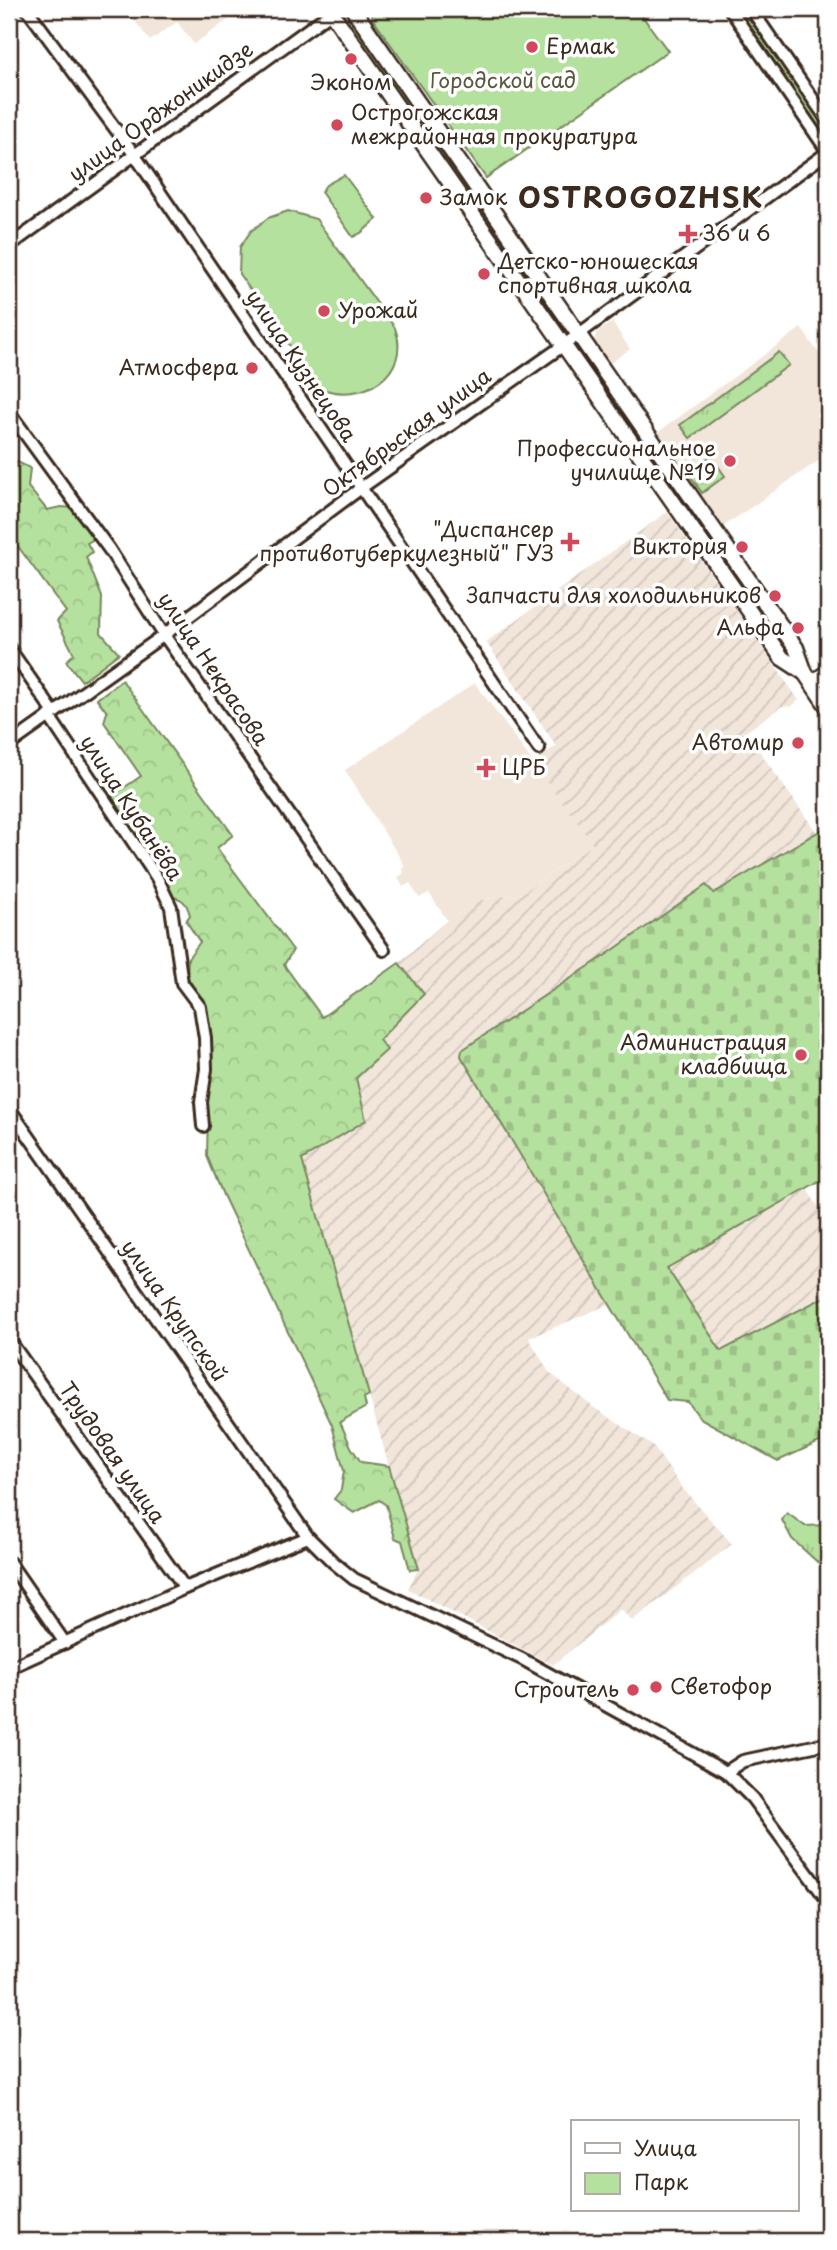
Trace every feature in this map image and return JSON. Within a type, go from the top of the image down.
[{"type":"main road","points":[[353,9],[796,649],[809,678],[828,707]]},
{"type":"main road","points":[[332,10],[782,658],[809,678]]},
{"type":"main road","points":[[483,229],[499,218]]},
{"type":"main road","points":[[809,678],[828,671]]},
{"type":"street","name":"улица Кузнецова","points":[[27,9],[134,154],[539,748]]},
{"type":"street","points":[[730,9],[828,152]]},
{"type":"street","points":[[751,9],[828,121]]},
{"type":"street","name":"улица Орджоникидзе","points":[[9,246],[332,10]]},
{"type":"street","name":"Октябрьская улица","points":[[9,745],[828,152]]},
{"type":"street","name":"улица Некрасова","points":[[9,412],[110,549],[164,635],[384,950]]},
{"type":"street","name":"улица Кубанёва","points":[[9,648],[157,878],[171,907],[182,983],[200,1007],[205,1038],[206,1069],[201,1101],[203,1125]]},
{"type":"street","name":"улица Крупской","points":[[9,1108],[308,1536],[333,1562],[354,1579],[522,1659],[726,1772],[764,1814],[828,1901]]},
{"type":"street","name":"Трудовая улица","points":[[9,1340],[185,1588]]},
{"type":"street","points":[[9,1668],[185,1588],[308,1536]]},
{"type":"street","points":[[9,1562],[65,1643]]},
{"type":"street","points":[[726,1772],[743,1761],[828,1743]]},
{"type":"shaded area","points":[[126,9],[242,10],[194,44],[177,22],[150,41]]},
{"type":"shaded area","points":[[612,322],[630,349],[609,364],[594,343],[596,333]]},
{"type":"shaded area","points":[[801,328],[828,366],[828,454],[721,528],[657,433]]},
{"type":"shaded area","points":[[667,512],[799,700],[791,707],[782,706],[746,732],[817,833],[713,894],[706,886],[461,1056],[610,1304],[529,1338],[549,1372],[593,1407],[653,1446],[684,1490],[732,1544],[632,1621],[621,1609],[553,1665],[408,1589],[418,1569],[302,1160],[366,1120],[356,1078],[387,1050],[379,1040],[424,994],[399,963],[447,920],[481,900],[522,893],[593,844],[533,763],[556,746],[486,642]]},
{"type":"shaded area","points":[[475,683],[593,844],[522,893],[481,900],[447,920],[429,893],[419,898],[410,883],[403,887],[398,877],[404,873],[402,869],[405,866],[345,770]]},
{"type":"shaded area","points":[[807,1189],[828,1222],[828,1293],[720,1351],[666,1268]]},
{"type":"green space","name":"Городской сад","points":[[373,9],[637,9],[668,51],[486,178],[372,18]]},
{"type":"green space","points":[[734,9],[745,9],[828,128],[828,132],[823,136]]},
{"type":"green space","points":[[355,21],[491,215],[483,220],[348,26]]},
{"type":"green space","points":[[344,175],[377,219],[353,237],[321,192],[326,185]]},
{"type":"green space","name":"Урожай","points":[[288,211],[316,219],[395,328],[398,344],[396,359],[390,372],[367,389],[336,392],[320,388],[239,274],[240,247],[251,231],[268,218]]},
{"type":"green space","points":[[499,225],[566,323],[558,329],[491,231]]},
{"type":"green space","points":[[779,352],[789,365],[690,438],[680,425]]},
{"type":"green space","points":[[589,357],[780,632],[774,636],[582,363]]},
{"type":"green space","points":[[711,456],[725,476],[702,493],[688,473]]},
{"type":"green space","points":[[9,458],[30,468],[28,487],[47,510],[74,508],[96,538],[87,543],[92,552],[86,557],[102,597],[101,633],[119,653],[82,681],[66,661],[74,654],[57,621],[66,612],[17,545],[9,549]]},
{"type":"green space","points":[[122,680],[233,835],[217,848],[293,950],[284,965],[322,1017],[399,963],[424,994],[379,1040],[387,1050],[356,1078],[366,1120],[302,1160],[369,1395],[364,1398],[366,1407],[340,1422],[361,1462],[389,1466],[419,1569],[410,1570],[402,1541],[395,1538],[386,1505],[379,1500],[354,1513],[334,1499],[341,1490],[344,1471],[332,1425],[207,1156],[208,1114],[203,1004],[187,976],[188,958],[200,942],[186,921],[190,915],[186,904],[178,898],[170,897],[163,876],[112,796],[141,776],[104,722],[107,712],[97,699]]},
{"type":"green space","points":[[828,826],[828,1176],[667,1268],[721,1351],[828,1295],[828,1438],[778,1461],[700,1418],[688,1402],[667,1400],[461,1056],[462,1050],[706,885],[714,893]]},
{"type":"green space","points":[[787,1513],[805,1526],[828,1525],[828,1569],[792,1539],[782,1520]]},
{"type":"place","name":"Ермак","points":[[532,47]]},
{"type":"place","name":"Эконом","points":[[351,59]]},
{"type":"place","name":"Острогожская межрайонная прокуратура","points":[[337,125]]},
{"type":"place","name":"Замок","points":[[426,198]]},
{"type":"place","name":"36 и 6","points":[[688,234]]},
{"type":"place","name":"Детско-юношеская спортивная школа","points":[[484,274]]},
{"type":"place","name":"Урожай","points":[[324,311]]},
{"type":"place","name":"Атмосфера","points":[[252,368]]},
{"type":"place","name":"Профессиональное училище №19","points":[[730,461]]},
{"type":"place","name":"\"Диспансер противотуберкулезный\" ГУЗ","points":[[570,542]]},
{"type":"place","name":"Виктория","points":[[742,547]]},
{"type":"place","name":"Запчасти для холодильников","points":[[775,596]]},
{"type":"place","name":"Альфа","points":[[798,628]]},
{"type":"place","name":"Автомир","points":[[798,743]]},
{"type":"place","name":"ЦРБ","points":[[486,768]]},
{"type":"place","name":"Администрация кладбища","points":[[801,1055]]},
{"type":"place","name":"Светофор","points":[[656,1687]]},
{"type":"place","name":"Строитель","points":[[633,1690]]},
{"type":"district","name":"OSTROGOZHSK","points":[[641,198]]}]
